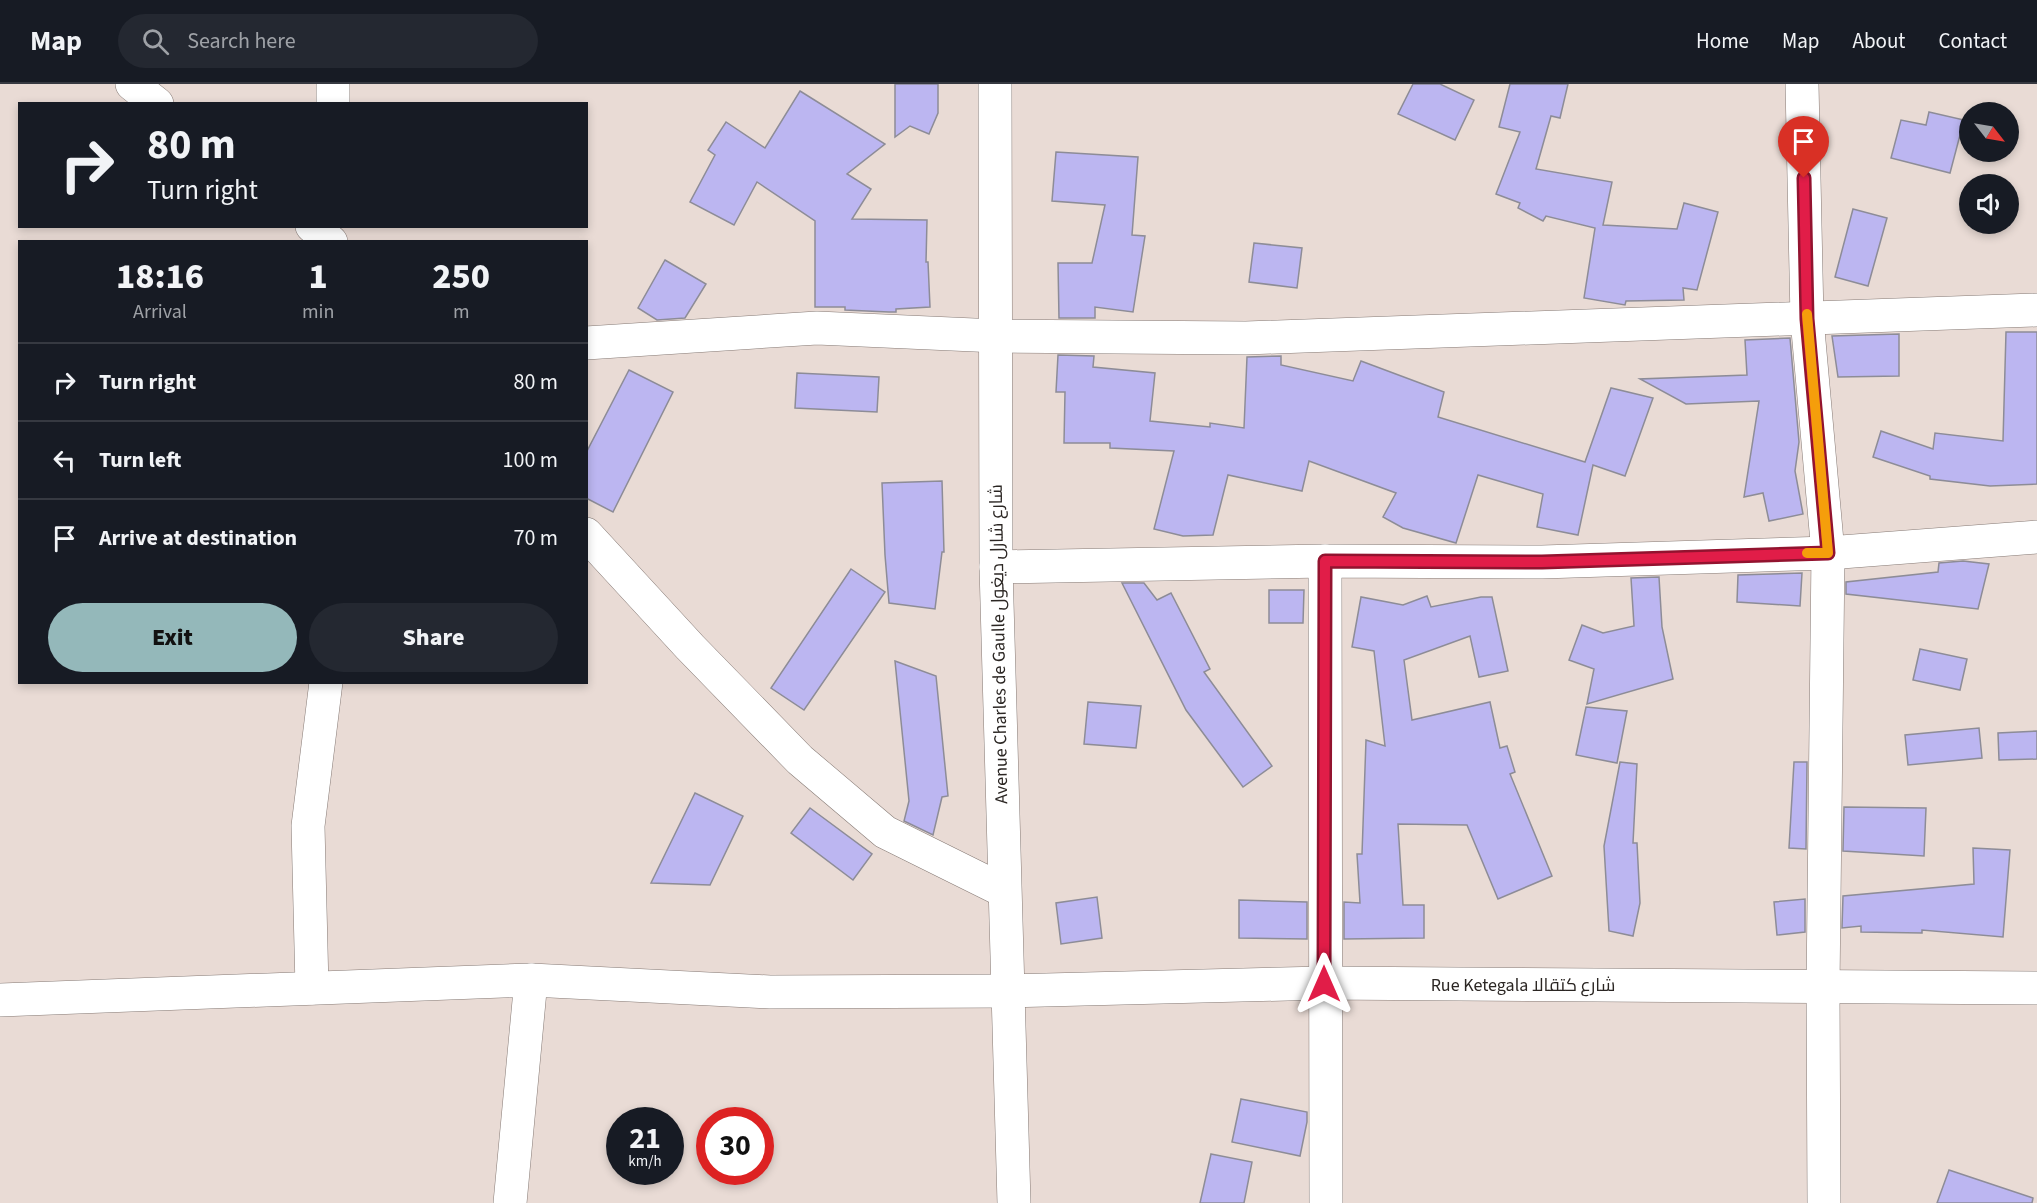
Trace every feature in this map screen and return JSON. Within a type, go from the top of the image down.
[{"type":"street","points":[[132,84],[154,102]]},
{"type":"street","points":[[333,84],[333,102]]},
{"type":"street","name":"Avenue Charles de Gaulle شارع شارل ديغول","points":[[995,84],[996,567],[1014,1203]]},
{"type":"street","points":[[1802,84],[1807,319],[1828,553],[1823,988],[1824,1203]]},
{"type":"street","points":[[588,343],[817,328],[997,336],[1246,338],[2037,310]]},
{"type":"street","points":[[588,536],[690,647],[800,760],[885,832],[1004,891]]},
{"type":"street","points":[[996,567],[1325,561],[1542,562],[1828,553],[2037,537]]},
{"type":"street","points":[[1325,561],[1326,1203]]},
{"type":"street","points":[[312,988],[308,826],[326,684]]},
{"type":"street","points":[[510,1203],[531,980]]},
{"type":"street","name":"Rue Ketegala شارع كتقالا","points":[[0,1000],[531,980],[770,992],[1009,991],[1324,984],[2037,988]]},
{"type":"building","points":[[895,84],[938,84],[938,113],[929,134],[910,126],[895,137]]},
{"type":"building","points":[[1413,84],[1440,84],[1474,100],[1455,140],[1398,114]]},
{"type":"building","points":[[1510,84],[1568,84],[1560,118],[1551,116],[1536,169],[1612,182],[1603,225],[1677,229],[1684,203],[1718,212],[1697,290],[1683,288],[1684,300],[1626,301],[1625,305],[1584,298],[1595,228],[1546,216],[1543,221],[1518,208],[1520,203],[1496,194],[1520,132],[1499,127]]},
{"type":"building","points":[[800,91],[885,144],[847,174],[871,189],[852,219],[927,220],[926,262],[928,262],[930,307],[896,309],[896,312],[889,312],[845,310],[845,307],[815,307],[815,221],[757,182],[734,225],[690,202],[715,155],[708,150],[726,122],[765,148]]},
{"type":"building","points":[[1929,112],[1959,119],[1959,139],[1950,173],[1891,158],[1901,120],[1926,125]]},
{"type":"building","points":[[1056,152],[1138,157],[1132,235],[1145,236],[1133,312],[1095,307],[1095,318],[1059,318],[1058,263],[1092,263],[1105,205],[1052,201]]},
{"type":"building","points":[[1853,209],[1887,218],[1868,286],[1835,277]]},
{"type":"building","points":[[1254,243],[1302,248],[1297,288],[1249,282]]},
{"type":"building","points":[[665,260],[706,284],[685,318],[657,320],[638,308]]},
{"type":"building","points":[[2006,332],[2037,332],[2037,484],[1990,486],[1930,479],[1930,476],[1873,457],[1881,431],[1933,449],[1935,433],[2003,441]]},
{"type":"building","points":[[1899,334],[1899,376],[1838,377],[1832,336]]},
{"type":"building","points":[[1790,338],[1799,442],[1795,471],[1803,514],[1769,521],[1763,493],[1744,497],[1759,401],[1686,404],[1640,379],[1747,375],[1745,340]]},
{"type":"building","points":[[1058,355],[1094,356],[1093,367],[1155,373],[1150,421],[1210,427],[1210,423],[1244,428],[1247,357],[1281,356],[1281,365],[1353,381],[1361,361],[1444,392],[1438,417],[1585,462],[1611,388],[1653,398],[1625,476],[1593,465],[1578,535],[1537,527],[1543,494],[1478,475],[1456,543],[1403,528],[1383,517],[1396,493],[1309,461],[1302,491],[1228,475],[1213,535],[1183,536],[1154,529],[1174,451],[1110,448],[1110,443],[1064,443],[1065,392],[1056,392]]},
{"type":"building","points":[[629,370],[673,392],[613,512],[588,499],[588,449]]},
{"type":"building","points":[[797,373],[879,377],[877,412],[795,408]]},
{"type":"building","points":[[942,481],[944,552],[942,552],[935,609],[889,603],[882,483]]},
{"type":"building","points":[[1963,561],[1989,564],[1978,609],[1846,594],[1846,582],[1938,572],[1939,563]]},
{"type":"building","points":[[851,569],[885,592],[804,710],[771,688]]},
{"type":"building","points":[[1802,573],[1800,606],[1737,602],[1738,575]]},
{"type":"building","points":[[1659,577],[1662,627],[1673,679],[1587,704],[1594,669],[1569,660],[1582,625],[1603,633],[1634,626],[1631,578]]},
{"type":"building","points":[[1122,583],[1144,583],[1157,600],[1171,593],[1210,669],[1204,672],[1272,766],[1243,787],[1186,710]]},
{"type":"building","points":[[1269,590],[1304,590],[1303,623],[1269,623]]},
{"type":"building","points":[[1427,596],[1431,607],[1492,597],[1508,671],[1479,677],[1470,636],[1404,660],[1412,720],[1490,702],[1500,748],[1507,746],[1515,772],[1510,774],[1552,876],[1498,899],[1467,825],[1398,824],[1403,905],[1424,905],[1424,938],[1344,939],[1344,902],[1360,903],[1357,854],[1362,854],[1366,740],[1385,746],[1374,651],[1352,647],[1361,597],[1403,605]]},
{"type":"building","points":[[1920,649],[1967,659],[1960,690],[1913,680]]},
{"type":"building","points":[[895,661],[936,676],[948,796],[942,797],[933,835],[904,821],[909,801]]},
{"type":"building","points":[[1088,702],[1141,706],[1136,748],[1084,744]]},
{"type":"building","points":[[1586,707],[1627,711],[1617,763],[1576,755]]},
{"type":"building","points":[[1979,728],[1982,758],[1908,765],[1905,735]]},
{"type":"building","points":[[2037,731],[2037,759],[1999,760],[1998,733]]},
{"type":"building","points":[[1620,762],[1637,764],[1633,843],[1637,843],[1640,903],[1633,936],[1609,931],[1604,846]]},
{"type":"building","points":[[1794,762],[1807,762],[1806,849],[1789,848]]},
{"type":"building","points":[[695,793],[743,816],[710,885],[651,883]]},
{"type":"building","points":[[1844,807],[1926,808],[1924,856],[1843,851]]},
{"type":"building","points":[[810,808],[872,854],[853,880],[791,833]]},
{"type":"building","points":[[1973,848],[2010,850],[2003,937],[1922,930],[1922,933],[1861,932],[1861,926],[1842,928],[1843,896],[1974,884]]},
{"type":"building","points":[[1097,897],[1102,938],[1061,944],[1056,903]]},
{"type":"building","points":[[1805,899],[1805,932],[1777,935],[1774,902]]},
{"type":"building","points":[[1239,900],[1307,902],[1307,939],[1239,938]]},
{"type":"building","points":[[1241,1099],[1307,1112],[1300,1156],[1232,1142]]},
{"type":"building","points":[[1211,1154],[1252,1162],[1244,1203],[1200,1203]]},
{"type":"building","points":[[1949,1170],[2033,1198],[2032,1203],[1937,1203]]},
{"type":"slow traffic","points":[[1807,314],[1828,553],[1807,553]]},
{"type":"route","points":[[1324,984],[1325,561],[1542,562],[1828,553],[1807,319],[1804,178]]}]
